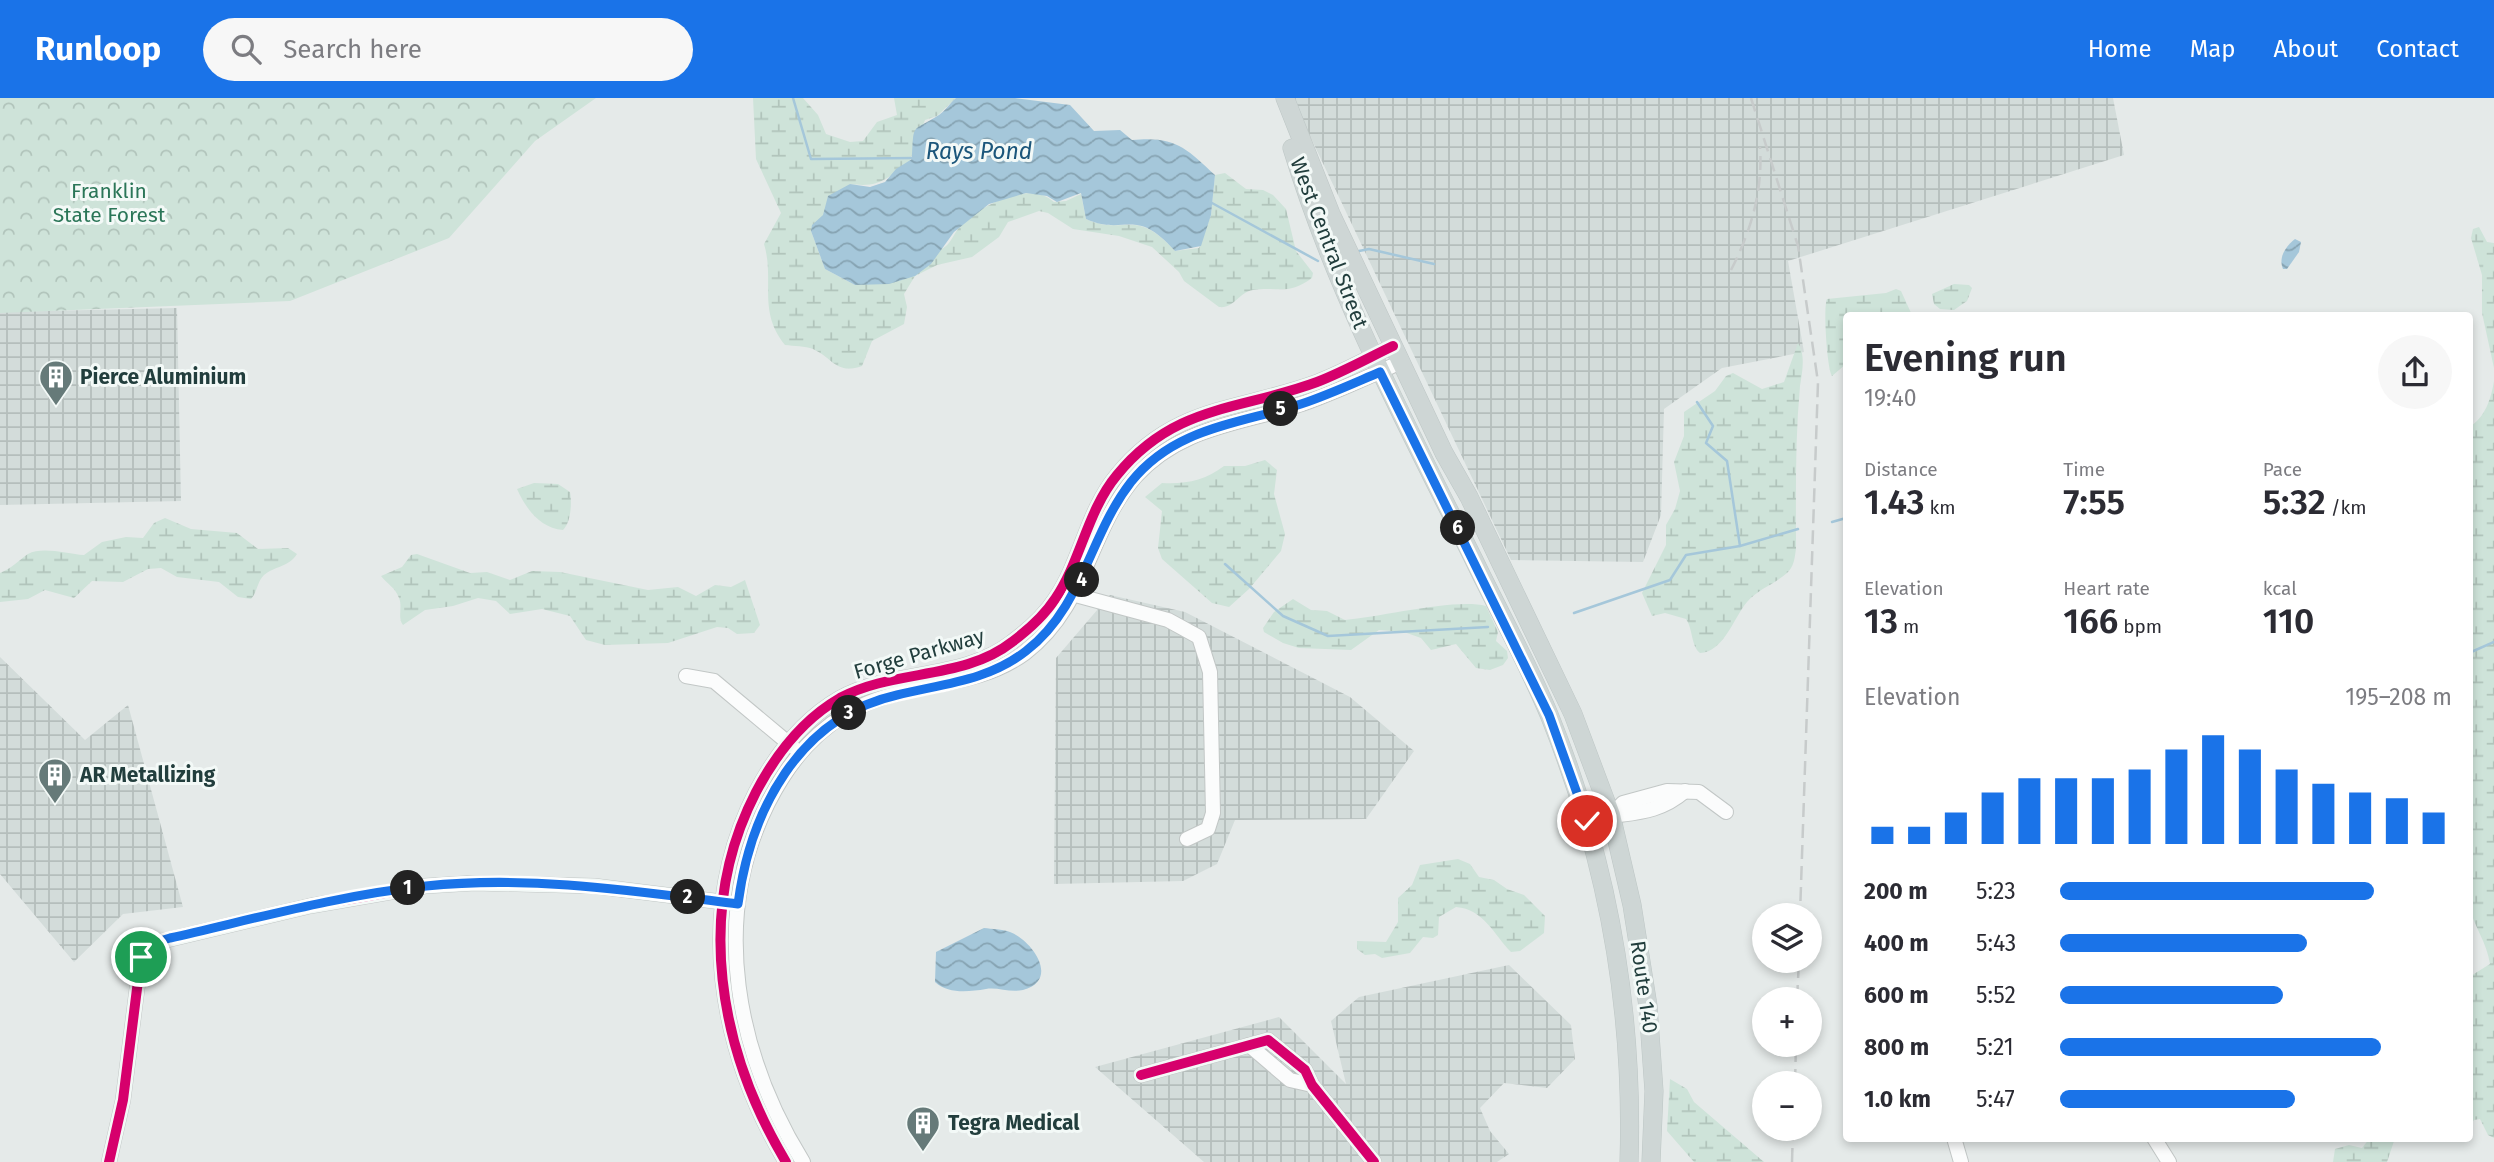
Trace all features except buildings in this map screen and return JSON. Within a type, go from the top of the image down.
[{"type":"main road","name":"West Central Street","points":[[1278,98],[1323,241],[1376,364],[1549,715],[1587,821]]},
{"type":"main road","name":"West Central Street","points":[[1285,98],[1331,214],[1573,713],[1611,815]]},
{"type":"main road","name":"Route 140","points":[[1611,815],[1632,905],[1648,1006],[1654,1100],[1651,1162]]},
{"type":"main road","name":"Route 140","points":[[1587,821],[1612,921],[1622,988],[1630,1074],[1629,1162]]},
{"type":"street","name":"Forge Parkway","points":[[786,1162],[759,1116],[746,1084],[726,1018],[721,982],[738,832],[770,766],[794,747],[814,715],[843,697],[876,684],[960,666],[1008,646],[1033,626],[1067,592],[1097,507],[1115,477],[1138,452],[1167,429],[1197,415],[1315,383],[1376,364],[1397,354]]},
{"type":"street","points":[[1067,592],[1168,620],[1190,630],[1204,647],[1210,671],[1213,813],[1208,829],[1187,839]]},
{"type":"street","points":[[686,676],[713,681],[794,747]]},
{"type":"street","points":[[1587,821],[1611,815],[1623,803],[1667,791],[1699,792],[1726,812]]},
{"type":"street","points":[[110,1162],[123,1100],[141,957],[150,944],[310,906],[425,886],[475,883],[594,886],[731,903]]},
{"type":"street","name":"Forge Parkway","points":[[731,903],[736,969],[747,1035],[776,1117],[803,1162]]},
{"type":"street","points":[[1141,1075],[1268,1040],[1305,1070],[1312,1085],[1374,1162]]},
{"type":"street","points":[[1955,1142],[1961,1162]]},
{"type":"street","points":[[2156,1142],[2169,1162]]},
{"type":"shaded area","points":[[1292,98],[2113,98],[2124,155],[1788,261],[1804,352],[1722,368],[1664,409],[1661,515],[1643,562],[1511,560]]},
{"type":"shaded area","points":[[177,308],[181,501],[0,505],[0,312]]},
{"type":"shaded area","points":[[1110,595],[1185,612],[1350,697],[1414,751],[1366,819],[1235,820],[1217,864],[1183,881],[1054,884],[1056,658]]},
{"type":"shaded area","points":[[0,657],[85,740],[128,705],[183,907],[123,914],[74,962],[0,874]]},
{"type":"shaded area","points":[[1509,965],[1571,1025],[1575,1059],[1547,1088],[1504,1083],[1480,1108],[1490,1131],[1509,1154],[1497,1162],[1204,1162],[1095,1067],[1279,1017],[1346,1084],[1331,1021],[1359,997]]},
{"type":"green space","name":"Franklin State Forest","points":[[0,98],[596,98],[535,141],[449,238],[290,301],[0,313]]},
{"type":"green space","points":[[753,98],[803,98],[818,115],[826,134],[850,142],[863,141],[877,122],[897,115],[894,98],[956,98],[937,116],[925,120],[909,163],[876,183],[850,184],[811,231],[825,269],[855,285],[940,250],[971,217],[993,203],[1019,194],[1032,193],[1054,202],[1066,201],[1081,194],[1086,219],[1100,224],[1139,226],[1161,237],[1175,251],[1199,248],[1211,215],[1215,175],[1225,173],[1246,189],[1263,190],[1273,195],[1286,209],[1296,251],[1313,273],[1312,278],[1289,289],[1248,291],[1229,305],[1219,307],[1184,281],[1179,272],[1152,247],[1119,236],[1073,229],[1048,213],[1039,211],[1008,222],[999,237],[972,257],[937,265],[915,276],[904,294],[907,307],[904,324],[872,341],[862,366],[840,367],[813,349],[785,345],[771,320],[764,244],[781,213],[756,159]]},
{"type":"green space","points":[[2479,227],[2487,242],[2494,243],[2494,368],[2482,313],[2482,275],[2471,238],[2473,229]]},
{"type":"green space","points":[[1954,284],[1969,285],[1972,288],[1967,301],[1954,310],[1940,309],[1934,304],[1932,294]]},
{"type":"green space","points":[[1896,289],[1901,291],[1911,312],[1843,312],[1843,367],[1832,376],[1826,338],[1827,299],[1886,293]]},
{"type":"green space","points":[[1798,343],[1803,364],[1797,426],[1794,562],[1787,573],[1747,602],[1716,647],[1700,653],[1686,619],[1665,613],[1652,616],[1642,593],[1666,545],[1666,525],[1675,509],[1680,491],[1674,462],[1684,436],[1684,412],[1715,391],[1726,376],[1733,373],[1762,389],[1784,382]]},
{"type":"green space","points":[[2494,381],[2494,1138],[2488,1135],[2480,1119],[2473,1121],[2473,975],[2490,964],[2473,919],[2473,424],[2479,419],[2491,395]]},
{"type":"green space","points":[[1265,460],[1277,470],[1274,494],[1285,534],[1281,551],[1249,589],[1229,607],[1212,603],[1162,559],[1158,548],[1162,511],[1145,497],[1162,483],[1195,480],[1224,466],[1245,466]]},
{"type":"green space","points":[[534,483],[558,484],[570,492],[570,512],[563,530],[547,526],[525,504],[517,489]]},
{"type":"green space","points":[[165,518],[191,529],[237,533],[258,549],[288,548],[297,554],[290,561],[264,575],[251,599],[238,597],[219,582],[177,577],[161,568],[148,569],[123,582],[92,581],[74,598],[45,590],[28,599],[0,602],[0,573],[28,554],[48,551],[84,555],[102,542],[126,537],[143,538],[154,523]]},
{"type":"green space","points":[[417,554],[470,573],[487,572],[510,580],[532,571],[560,572],[648,590],[678,587],[696,596],[715,585],[731,587],[745,580],[760,625],[754,633],[737,634],[728,628],[717,627],[668,643],[605,645],[586,640],[570,616],[542,609],[510,614],[496,601],[478,598],[453,606],[425,610],[403,625],[397,594],[381,576],[402,567],[411,555]]},
{"type":"green space","points":[[1293,599],[1311,610],[1327,611],[1345,620],[1456,604],[1486,606],[1498,632],[1496,641],[1507,651],[1508,658],[1503,665],[1490,670],[1476,668],[1456,644],[1431,650],[1421,638],[1404,632],[1379,630],[1351,650],[1299,648],[1283,643],[1264,632],[1263,628],[1274,612]]},
{"type":"green space","points":[[1458,859],[1470,864],[1479,877],[1494,880],[1507,889],[1524,895],[1545,916],[1544,933],[1520,951],[1511,952],[1488,924],[1474,912],[1456,907],[1439,917],[1438,935],[1433,938],[1423,937],[1410,953],[1382,958],[1375,954],[1365,955],[1357,949],[1357,941],[1386,942],[1398,922],[1398,898],[1412,885],[1420,865]]},
{"type":"green space","points":[[1670,1079],[1687,1089],[1694,1102],[1764,1162],[1694,1162],[1667,1131]]},
{"type":"green space","points":[[2367,1142],[2394,1142],[2387,1162],[2333,1162],[2335,1149],[2349,1145],[2362,1148]]},
{"type":"water","name":"Rays Pond","points":[[956,98],[1015,98],[1070,105],[1094,131],[1120,130],[1132,140],[1169,142],[1187,151],[1215,175],[1211,215],[1201,246],[1175,251],[1161,237],[1139,225],[1100,224],[1086,219],[1081,193],[1057,202],[1047,196],[1026,193],[989,204],[954,232],[931,264],[915,276],[889,284],[855,285],[825,269],[811,231],[812,225],[823,215],[828,196],[850,184],[870,187],[885,182],[896,169],[912,159],[916,130],[939,115]]},
{"type":"water","points":[[2295,239],[2301,242],[2299,252],[2287,269],[2283,269],[2281,260],[2284,252]]},
{"type":"water","points":[[984,928],[1010,932],[1027,943],[1039,961],[1041,970],[1040,978],[1034,985],[1018,991],[959,991],[946,989],[935,982],[936,952]]},
{"type":"waterway","points":[[793,98],[811,159],[916,158]]},
{"type":"waterway","points":[[1212,203],[1318,261]]},
{"type":"waterway","points":[[1359,251],[1369,249],[1434,264]]},
{"type":"waterway","points":[[1697,402],[1713,426],[1706,443],[1727,461],[1740,546]]},
{"type":"waterway","points":[[1832,522],[1843,519]]},
{"type":"waterway","points":[[1574,613],[1670,580],[1686,555],[1740,546],[1798,529]]},
{"type":"waterway","points":[[1225,564],[1283,616],[1328,636],[1488,627]]},
{"type":"waterway","points":[[2473,651],[2494,642]]},
{"type":"railway","points":[[1751,98],[1798,246],[1818,382],[1800,903]]},
{"type":"railway","points":[[1731,270],[1754,210],[1760,179],[1760,147]]},
{"type":"railway","points":[[1798,973],[1798,987]]},
{"type":"railway","points":[[1795,1071],[1796,1057]]},
{"type":"railway","points":[[1792,1162],[1793,1141]]},
{"type":"cycle path","points":[[786,1162],[763,1119],[744,1074],[731,1027],[723,980],[721,932],[725,885],[737,838],[756,792],[781,751],[802,727],[840,698],[882,682],[972,663],[993,654],[1024,633],[1046,611],[1064,584],[1107,489],[1139,452],[1162,435],[1185,422],[1210,413],[1317,382],[1393,346]]},
{"type":"cycle path","points":[[109,1162],[123,1100],[141,957],[150,944],[310,906],[425,886],[475,883],[594,886],[738,904]]},
{"type":"cycle path","points":[[1141,1075],[1268,1040],[1305,1070],[1312,1085],[1374,1162]]},
{"type":"place","name":"Pierce Aluminium","points":[[56,407]]},
{"type":"place","name":"AR Metallizing","points":[[55,805]]},
{"type":"place","name":"Tegra Medical","points":[[923,1153]]},
{"type":"route","points":[[141,957],[150,944],[170,938],[310,906],[425,886],[475,883],[594,886],[738,904],[745,866],[761,818],[785,769],[806,745],[832,723],[877,700],[979,677],[1010,663],[1040,640],[1062,616],[1074,595],[1123,493],[1145,467],[1171,446],[1219,425],[1300,405],[1380,372],[1549,715],[1587,821]]}]
